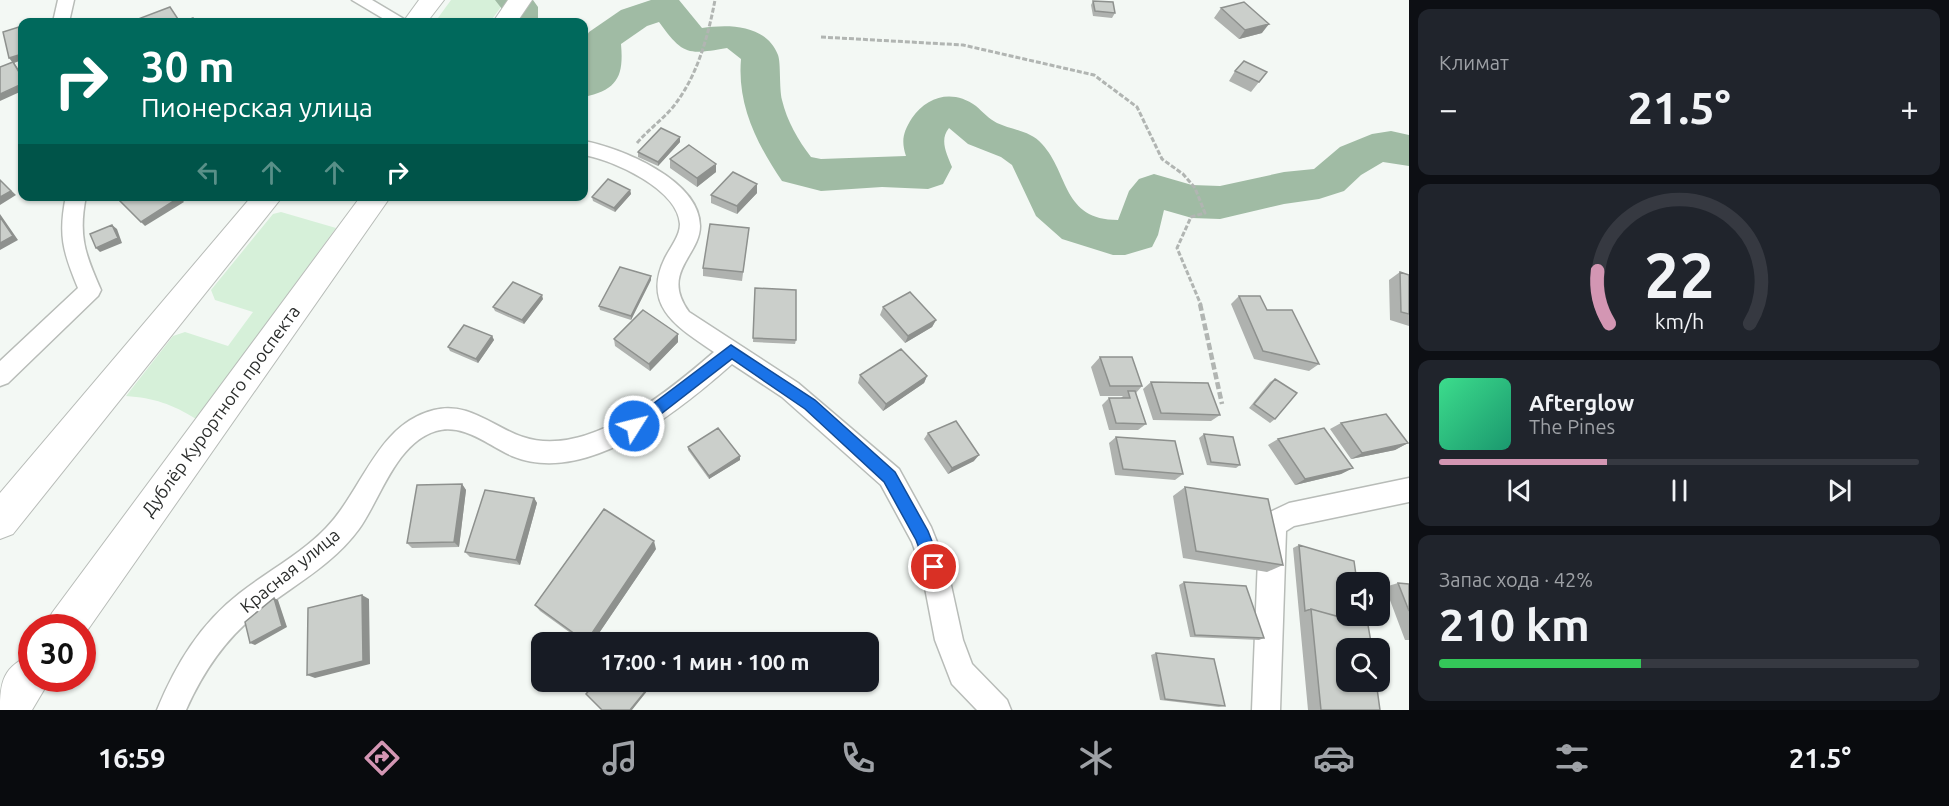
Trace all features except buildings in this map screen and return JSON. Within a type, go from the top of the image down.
[{"type":"main road","points":[[418,18],[432,0]]},
{"type":"main road","points":[[508,18],[520,0]]},
{"type":"main road","points":[[0,521],[265,201]]},
{"type":"main road","name":"Дублёр Курортного проспекта","points":[[75,614],[373,201]]},
{"type":"main road","points":[[6,710],[19,692]]},
{"type":"street","points":[[63,18],[66,0]]},
{"type":"street","points":[[360,0],[394,18]]},
{"type":"street","points":[[588,149],[603,151],[622,159],[650,175],[684,203],[690,223],[688,237],[676,254],[669,276],[668,290],[671,303],[681,318],[810,405],[890,477],[907,506],[934,567],[949,640],[962,674],[997,710]]},
{"type":"street","points":[[0,376],[90,290],[71,244],[69,230],[75,201]]},
{"type":"street","name":"Красная улица","points":[[171,710],[184,681],[218,631],[321,549],[347,524],[366,499],[385,463],[405,437],[418,427],[433,421],[464,420],[521,448],[539,452],[573,449],[634,426],[731,351]]},
{"type":"street","points":[[1266,710],[1272,533],[1277,522],[1289,515],[1409,490]]},
{"type":"path","points":[[622,159],[673,107],[693,73],[708,32],[715,0]]},
{"type":"path","points":[[821,37],[963,45],[1094,75],[1137,107],[1162,159],[1183,174],[1195,188],[1205,213],[1191,217],[1177,248],[1199,297],[1222,404]]},
{"type":"green space","points":[[451,0],[506,0],[493,18],[438,18]]},
{"type":"green space","points":[[281,212],[336,228],[196,419],[179,409],[162,403],[126,396],[173,336],[185,332],[228,346],[253,312],[215,300],[211,290],[273,214]]},
{"type":"waterway","points":[[513,0],[520,7],[520,18]]},
{"type":"waterway","points":[[588,82],[599,76],[604,66],[602,40],[634,18],[666,7],[689,37],[698,41],[727,36],[743,40],[760,56],[760,86],[767,116],[780,145],[797,170],[821,175],[882,171],[928,173],[931,167],[924,149],[925,130],[943,110],[954,111],[977,130],[1016,146],[1027,154],[1051,204],[1058,213],[1077,227],[1113,238],[1136,235],[1144,203],[1154,190],[1192,202],[1220,202],[1324,182],[1355,158],[1372,149],[1391,146],[1409,151]]},
{"type":"route","points":[[634,426],[689,387],[731,351],[810,405],[890,477],[922,536],[934,567]]}]
